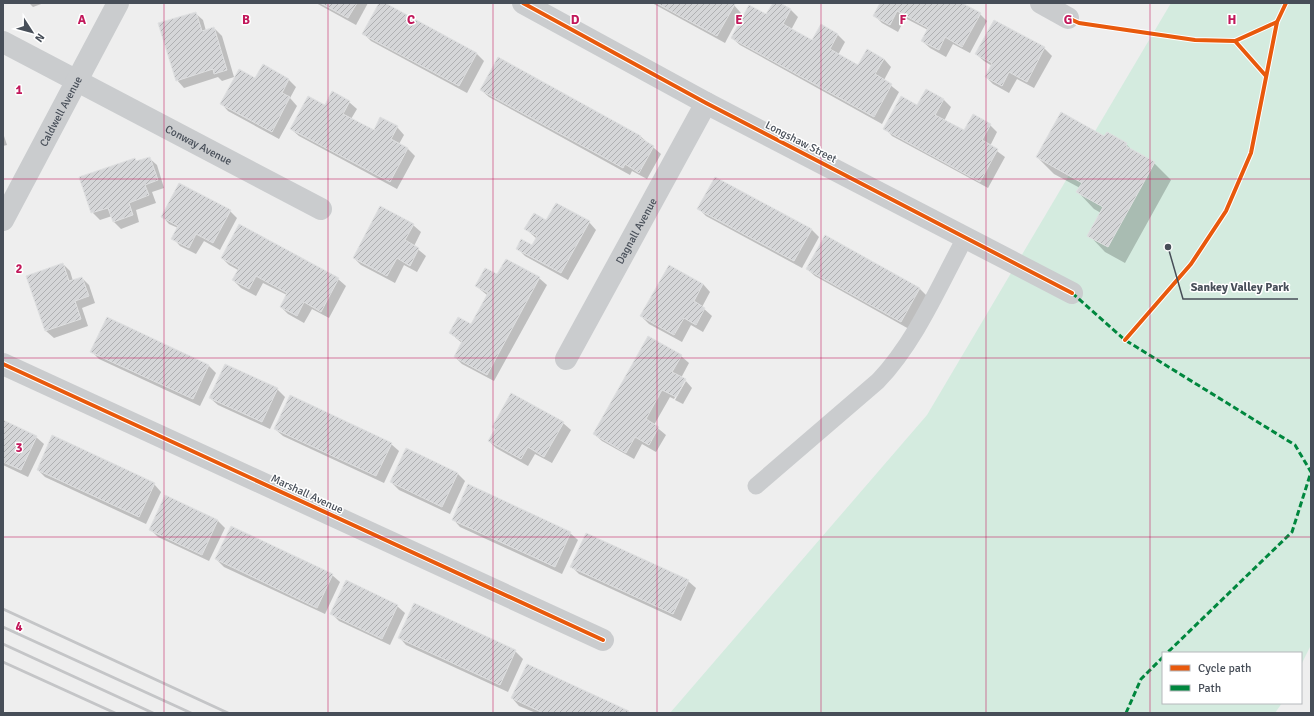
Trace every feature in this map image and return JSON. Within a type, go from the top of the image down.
[{"type":"street","name":"Caldwell Avenue","points":[[3,220],[118,3]]},
{"type":"street","name":"Longshaw Street","points":[[523,3],[706,103],[1072,293]]},
{"type":"street","points":[[1041,3],[1068,18]]},
{"type":"street","name":"Conway Avenue","points":[[3,42],[321,209]]},
{"type":"street","name":"Dagnall Avenue","points":[[566,359],[706,103]]},
{"type":"street","name":"Marshall Avenue","points":[[3,364],[603,640]]},
{"type":"lane","points":[[756,486],[890,368],[914,333],[965,238]]},
{"type":"green space","points":[[1171,3],[1311,3],[1311,645],[1302,663],[1302,652],[1162,652],[1162,704],[1281,704],[1275,713],[670,713],[927,415]]},
{"type":"building","points":[[320,3],[357,3],[348,18]]},
{"type":"building","points":[[379,3],[385,3],[477,53],[459,86],[362,34]]},
{"type":"building","points":[[656,3],[732,3],[735,4],[717,36]]},
{"type":"building","points":[[773,3],[780,3],[791,9],[783,24],[812,40],[821,24],[838,34],[830,49],[858,65],[867,49],[884,59],[875,74],[892,84],[874,117],[731,38],[749,5],[766,14]]},
{"type":"building","points":[[880,3],[962,3],[981,13],[962,47],[945,37],[939,50],[921,41],[928,28],[897,11],[890,25],[873,16]]},
{"type":"building","points":[[196,12],[202,31],[214,27],[227,70],[214,74],[213,69],[176,81],[158,23]]},
{"type":"building","points":[[994,20],[1045,47],[1027,82],[1009,72],[1002,86],[985,77],[992,63],[975,54]]},
{"type":"building","points":[[498,57],[641,136],[640,138],[654,146],[639,173],[625,164],[623,168],[480,90]]},
{"type":"building","points":[[263,64],[289,79],[282,93],[290,97],[272,132],[220,104],[239,69],[255,78]]},
{"type":"building","points":[[926,89],[944,99],[935,115],[964,130],[973,114],[991,124],[982,140],[998,149],[980,182],[883,129],[901,96],[917,105]]},
{"type":"building","points":[[332,91],[350,101],[343,114],[374,130],[380,117],[398,126],[391,139],[408,148],[390,182],[290,129],[308,96],[325,105]]},
{"type":"building","points":[[1061,112],[1104,136],[1107,132],[1127,143],[1126,146],[1155,162],[1108,247],[1087,236],[1103,207],[1076,192],[1082,183],[1036,157]]},
{"type":"building","points":[[150,157],[158,180],[145,185],[149,195],[129,203],[133,215],[113,222],[108,208],[91,213],[79,177],[135,158],[136,161]]},
{"type":"building","points":[[715,177],[812,229],[794,261],[697,209]]},
{"type":"building","points":[[179,183],[231,210],[213,243],[196,234],[189,248],[171,239],[178,226],[161,217]]},
{"type":"building","points":[[556,203],[590,221],[561,273],[516,249],[521,239],[532,245],[537,236],[524,229],[534,213],[546,220]]},
{"type":"building","points":[[380,206],[414,224],[405,240],[419,248],[410,266],[397,258],[387,276],[353,258]]},
{"type":"building","points":[[239,224],[339,278],[321,312],[304,302],[297,316],[280,307],[287,293],[256,276],[249,289],[232,280],[239,268],[221,258]]},
{"type":"building","points":[[825,235],[920,288],[901,322],[806,269]]},
{"type":"building","points":[[506,259],[540,277],[487,375],[454,357],[462,341],[449,333],[458,317],[471,324],[488,293],[475,286],[485,268],[497,274]]},
{"type":"building","points":[[63,263],[69,281],[82,277],[89,296],[75,301],[81,319],[45,331],[26,276]]},
{"type":"building","points":[[669,265],[703,284],[694,301],[705,308],[696,325],[684,318],[674,335],[640,316]]},
{"type":"building","points":[[107,317],[209,365],[193,399],[90,352]]},
{"type":"building","points":[[648,336],[682,355],[672,372],[686,379],[676,397],[662,390],[646,419],[659,427],[649,445],[635,437],[626,453],[593,434]]},
{"type":"building","points":[[225,364],[278,388],[262,422],[209,398]]},
{"type":"building","points":[[511,393],[564,422],[544,457],[528,447],[521,459],[488,441],[495,429],[492,427]]},
{"type":"building","points":[[290,395],[392,443],[376,476],[274,429]]},
{"type":"building","points":[[3,420],[37,436],[21,470],[3,462]]},
{"type":"building","points":[[52,435],[155,483],[139,517],[37,470]]},
{"type":"building","points":[[406,448],[458,473],[442,507],[390,482]]},
{"type":"building","points":[[468,484],[571,532],[555,567],[452,520]]},
{"type":"building","points":[[165,495],[218,520],[202,555],[149,530]]},
{"type":"building","points":[[231,526],[333,574],[317,608],[215,559]]},
{"type":"building","points":[[586,533],[689,580],[673,614],[570,567]]},
{"type":"building","points":[[346,580],[398,605],[382,639],[330,614]]},
{"type":"building","points":[[414,603],[516,650],[500,685],[398,638]]},
{"type":"building","points":[[527,664],[629,711],[628,713],[543,713],[511,698]]},
{"type":"railway","points":[[3,609],[228,713]]},
{"type":"railway","points":[[3,627],[191,713]]},
{"type":"railway","points":[[3,644],[153,713]]},
{"type":"railway","points":[[3,662],[115,713]]},
{"type":"marked path","points":[[1072,293],[1125,340],[1295,445],[1311,472],[1292,532],[1168,652]]},
{"type":"marked path","points":[[1126,713],[1141,679],[1162,658]]},
{"type":"cycle path","points":[[523,3],[706,103],[1072,293]]},
{"type":"cycle path","points":[[1125,340],[1191,264],[1226,211],[1251,153],[1277,22],[1286,3]]},
{"type":"cycle path","points":[[1068,18],[1079,23],[1195,40],[1235,41]]},
{"type":"cycle path","points":[[1266,76],[1235,41],[1277,22]]},
{"type":"cycle path","points":[[3,364],[603,640]]},
{"type":"place","name":"Sankey Valley Park","points":[[1168,247]]}]
